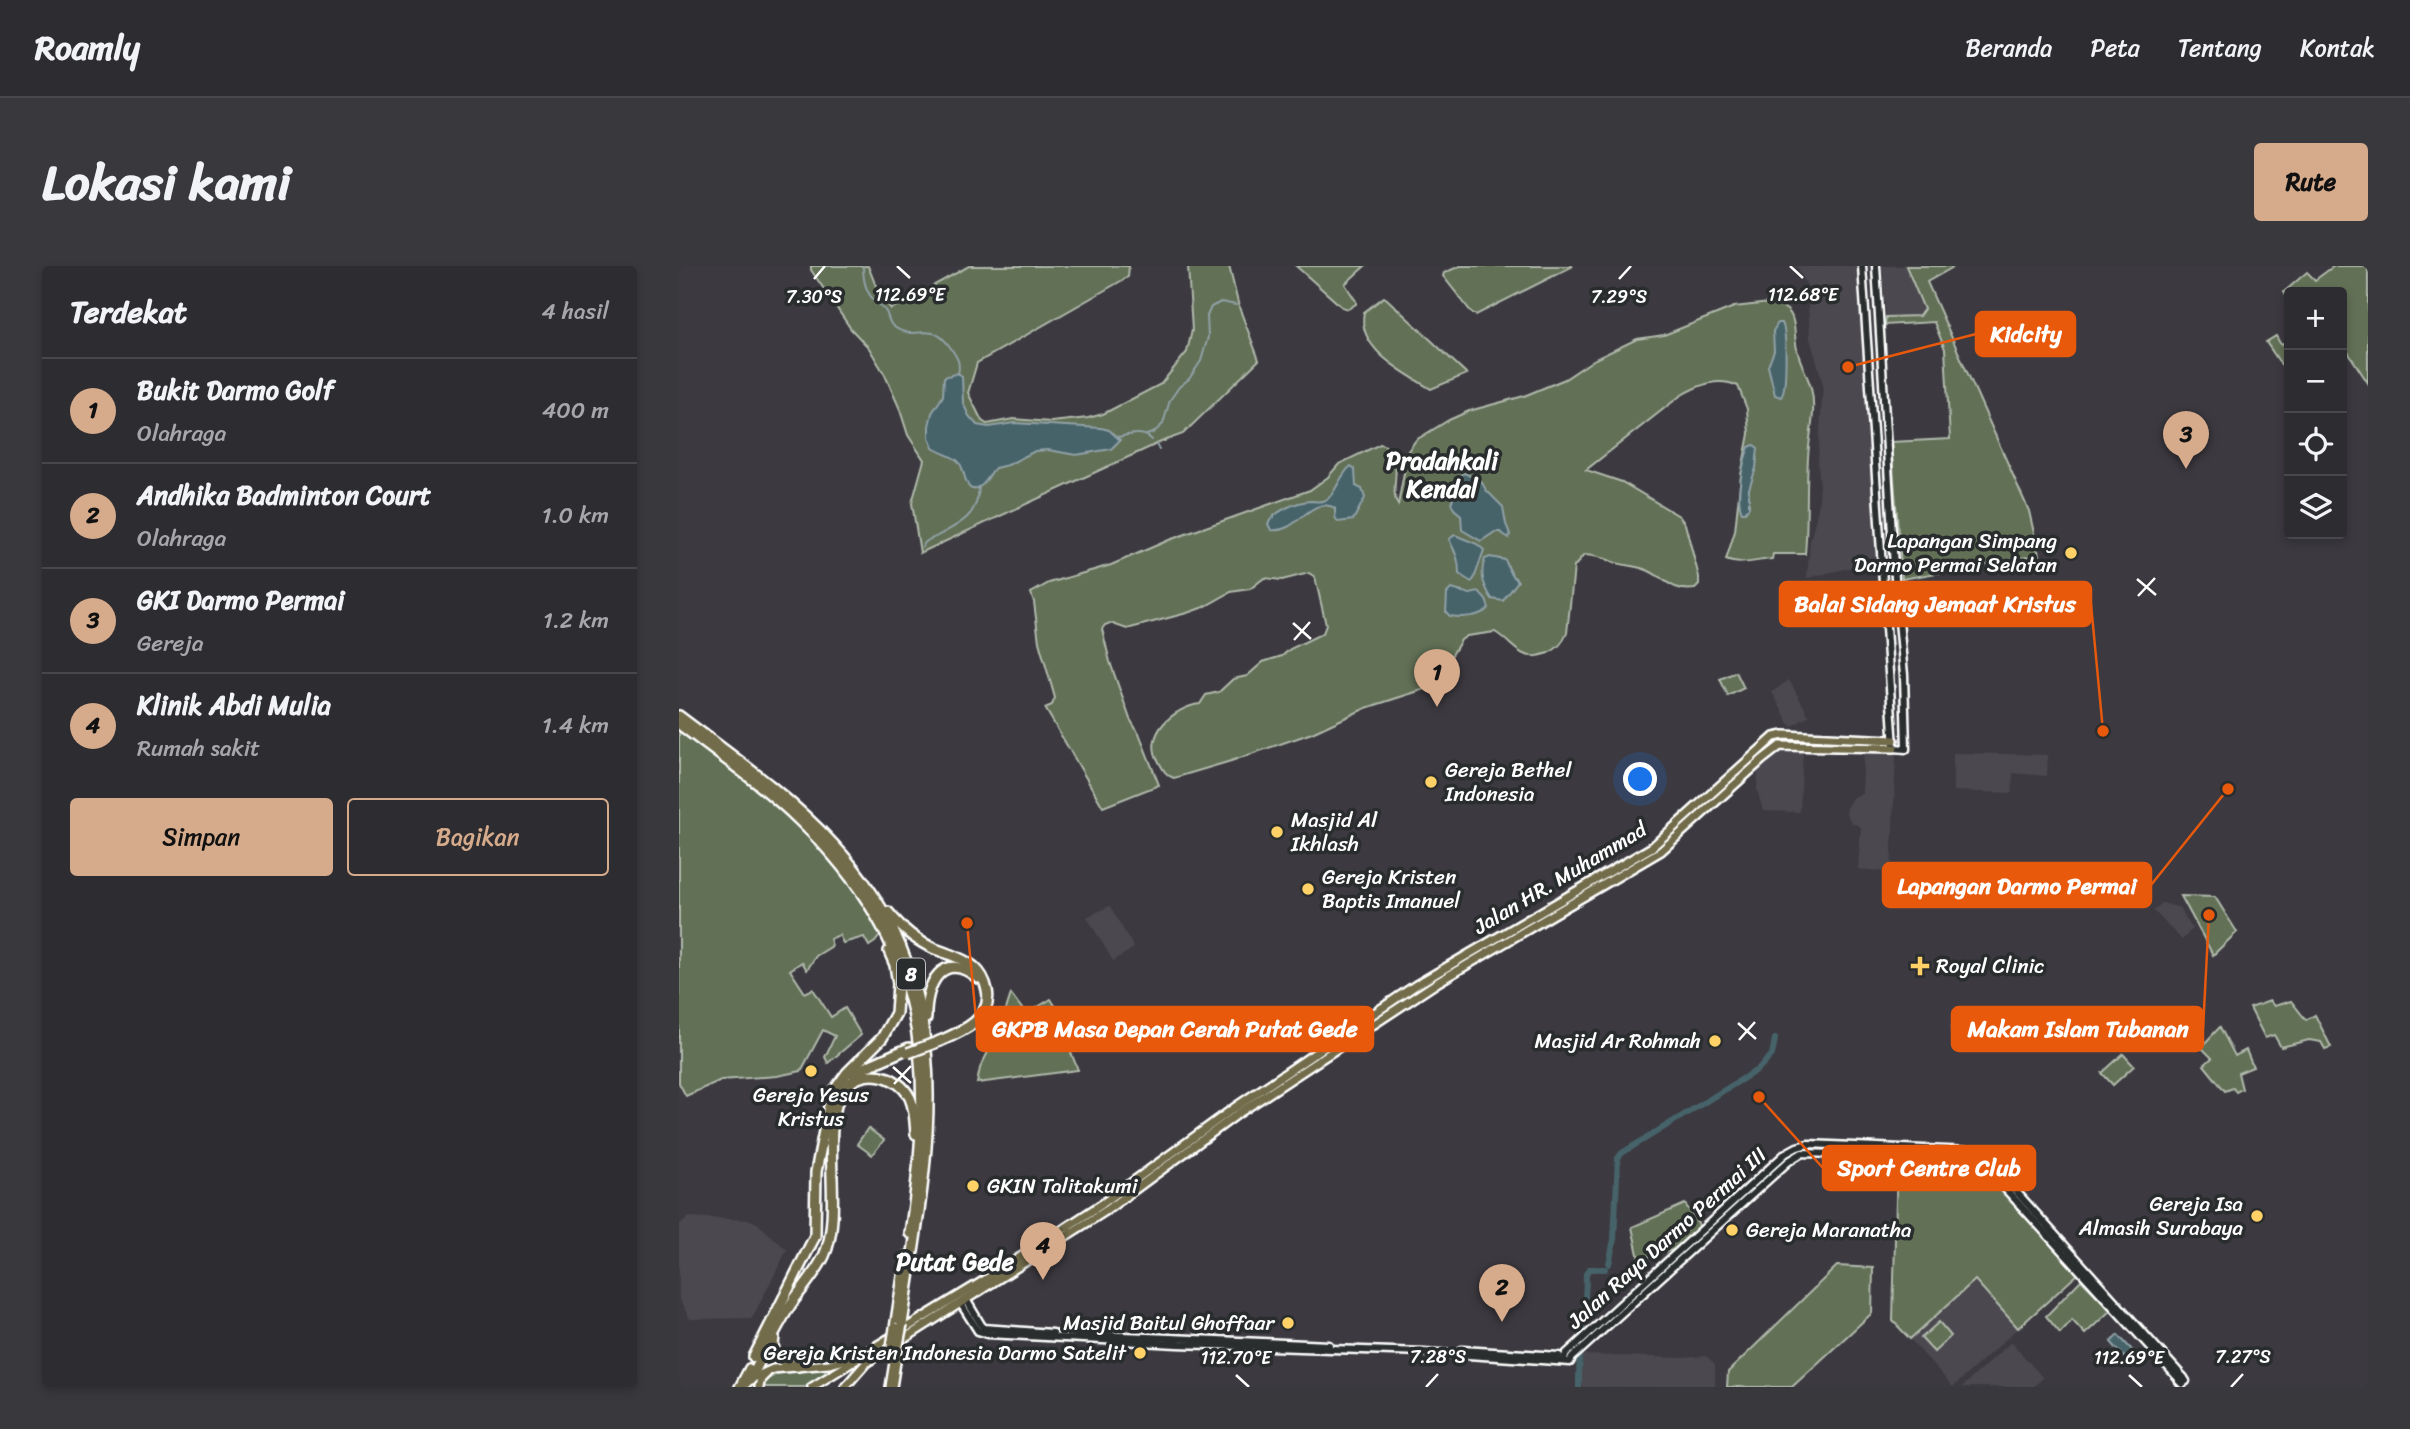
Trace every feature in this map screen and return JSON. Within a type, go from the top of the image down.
[{"type":"highway","name":"8","points":[[679,716],[748,767],[832,842],[870,889],[889,921],[911,973],[927,1045],[929,1119],[923,1181],[886,1387]]},
{"type":"highway","name":"8","points":[[679,724],[799,819],[832,855],[874,913],[899,960],[914,1011],[922,1086],[919,1160],[899,1326]]},
{"type":"highway","points":[[870,889],[902,929],[919,941],[966,962],[975,968],[984,980],[988,1001],[981,1017],[961,1032],[940,1038]]},
{"type":"highway","points":[[754,1357],[815,1236],[816,1172],[831,1101],[839,1083],[882,1038],[896,1013],[898,984],[895,965],[874,913]]},
{"type":"highway","points":[[844,1077],[909,1051],[940,1038],[963,1025],[981,1007],[984,993],[981,984],[970,972],[955,968],[944,970],[931,982],[927,992],[926,1009],[927,1045]]},
{"type":"highway","points":[[751,1379],[777,1329],[825,1255],[830,1237],[834,1112],[843,1089],[855,1077],[909,1051]]},
{"type":"highway","points":[[855,1077],[879,1075],[895,1081],[905,1090],[913,1106],[919,1160]]},
{"type":"highway","points":[[815,1236],[819,1243],[824,1244],[830,1237]]},
{"type":"highway","points":[[810,1250],[820,1250],[825,1255]]},
{"type":"highway","points":[[777,1329],[773,1346],[775,1354],[781,1361],[798,1366]]},
{"type":"highway","name":"8","points":[[891,1387],[893,1358]]},
{"type":"main road","points":[[1862,266],[1894,744],[1906,745],[1904,675],[1893,549],[1876,266]]},
{"type":"main road","points":[[1869,375],[1882,375]]},
{"type":"main road","points":[[1872,424],[1877,420],[1886,425]]},
{"type":"main road","points":[[1881,549],[1888,553],[1893,549]]},
{"type":"main road","points":[[1882,576],[1888,574],[1895,578]]},
{"type":"main road","name":"Jalan HR. Muhammad","points":[[1563,903],[1652,847],[1774,737],[1784,735],[1894,744]]},
{"type":"main road","name":"Jalan HR. Muhammad","points":[[1287,1076],[1416,985],[1661,851],[1780,746],[1894,744]]},
{"type":"main road","points":[[1685,817],[1691,824]]},
{"type":"main road","name":"Jalan HR. Muhammad","points":[[1287,1076],[1306,1068],[1485,948]]},
{"type":"main road","points":[[821,1387],[855,1366],[866,1363],[964,1302],[1105,1207],[1287,1076]]},
{"type":"main road","name":"Jalan Raya Darmo Permai III","points":[[1569,1358],[1737,1204],[1802,1153],[1970,1158],[1977,1160],[1989,1171],[2083,1270],[2183,1383]]},
{"type":"main road","points":[[812,1387],[1105,1207]]},
{"type":"main road","name":"Jalan Raya Darmo Permai III","points":[[1569,1358],[1581,1346],[1585,1337],[1680,1257]]},
{"type":"main road","points":[[964,1302],[984,1328],[1147,1340],[1569,1358]]},
{"type":"main road","points":[[741,1387],[751,1379],[777,1368],[829,1364],[860,1356]]},
{"type":"main road","points":[[845,1387],[866,1363]]},
{"type":"main road","points":[[741,1387],[749,1368]]},
{"type":"main road","points":[[759,1387],[762,1377],[777,1368]]},
{"type":"shaded area","points":[[1797,266],[1859,266],[1877,557],[1853,567],[1807,578],[1810,542],[1820,487],[1818,462],[1823,384],[1810,338],[1807,286]]},
{"type":"shaded area","points":[[1882,266],[1906,266],[1924,309],[1919,316],[1886,317]]},
{"type":"shaded area","points":[[1789,680],[1809,716],[1791,727],[1772,692]]},
{"type":"shaded area","points":[[1784,748],[1803,749],[1800,812],[1763,811],[1757,789],[1758,770]]},
{"type":"shaded area","points":[[1864,752],[1896,754],[1891,872],[1858,869],[1861,827],[1851,822],[1846,813],[1853,797],[1862,794]]},
{"type":"shaded area","points":[[1953,753],[2048,755],[2047,776],[2013,773],[2012,793],[1953,791]]},
{"type":"shaded area","points":[[2162,903],[2180,908],[2192,929],[2182,940],[2154,911]]},
{"type":"shaded area","points":[[1110,906],[1134,948],[1113,961],[1087,917]]},
{"type":"shaded area","points":[[1950,1024],[1963,1024],[1962,1040],[1950,1039]]},
{"type":"shaded area","points":[[688,1217],[750,1220],[787,1250],[752,1318],[690,1319],[679,1299],[679,1225]]},
{"type":"shaded area","points":[[1975,1280],[2018,1328],[1953,1387],[1910,1339]]},
{"type":"shaded area","points":[[2011,1342],[2043,1378],[2033,1387],[1962,1387]]},
{"type":"shaded area","points":[[1583,1355],[1683,1358],[1706,1356],[1715,1364],[1715,1387],[1581,1387]]},
{"type":"green space","points":[[811,266],[868,266],[878,291],[891,309],[969,266],[1129,266],[1128,277],[977,363],[968,393],[982,421],[987,424],[1013,419],[1051,422],[1088,418],[1103,414],[1161,384],[1187,352],[1192,330],[1188,266],[1229,266],[1239,307],[1259,360],[1183,434],[920,553],[912,503],[924,460],[908,435],[885,375],[869,348],[851,329],[811,270]]},
{"type":"green space","points":[[1296,266],[1365,266],[1345,284],[1356,304],[1348,309],[1342,307]]},
{"type":"green space","points":[[1460,266],[1573,266],[1476,315],[1443,276]]},
{"type":"green space","points":[[1906,266],[1955,266],[1927,282],[2029,511],[2039,555],[1902,579],[1891,442],[1950,439],[1945,349],[1934,322],[1885,325],[1886,317],[1919,316],[1924,309]]},
{"type":"green space","points":[[2334,266],[2368,266],[2368,383],[2347,351],[2347,287],[2290,287],[2307,272],[2315,280]]},
{"type":"green space","points":[[1384,297],[1467,374],[1431,389],[1385,358],[1367,337],[1364,325],[1364,312]]},
{"type":"green space","points":[[1770,303],[1787,310],[1791,315],[1798,353],[1813,396],[1805,554],[1773,554],[1772,559],[1743,563],[1726,560],[1735,531],[1749,434],[1747,409],[1738,386],[1716,382],[1701,386],[1680,396],[1586,470],[1622,482],[1679,516],[1685,524],[1699,577],[1699,585],[1695,589],[1675,587],[1641,568],[1584,555],[1574,567],[1567,633],[1560,645],[1552,651],[1539,656],[1524,654],[1495,632],[1467,636],[1461,640],[1449,660],[1430,667],[1427,671],[1430,685],[1425,689],[1366,708],[1312,733],[1174,778],[1165,771],[1155,752],[1155,742],[1163,724],[1180,711],[1200,704],[1206,695],[1219,692],[1233,679],[1247,676],[1263,662],[1282,656],[1290,649],[1323,633],[1326,625],[1315,577],[1309,573],[1282,580],[1264,578],[1250,589],[1231,592],[1187,613],[1127,629],[1110,623],[1102,629],[1110,662],[1130,719],[1139,734],[1159,785],[1103,807],[1045,708],[1052,705],[1055,698],[1039,642],[1031,593],[1049,583],[1111,565],[1169,540],[1310,490],[1328,477],[1339,464],[1380,444],[1389,448],[1396,462],[1395,498],[1398,505],[1408,451],[1416,440],[1449,420],[1469,411],[1524,396],[1565,379],[1595,359],[1637,339],[1664,335],[1734,307]]},
{"type":"green space","points":[[2276,336],[2281,345],[2284,344],[2284,369],[2266,342]]},
{"type":"green space","points":[[1736,672],[1744,688],[1728,696],[1720,679]]},
{"type":"green space","points":[[679,728],[748,780],[796,823],[840,872],[882,933],[869,946],[864,937],[843,943],[839,935],[830,939],[832,946],[816,956],[807,970],[802,962],[790,970],[805,993],[813,989],[831,1017],[845,1008],[861,1035],[828,1063],[825,1057],[835,1036],[823,1030],[801,1071],[777,1076],[721,1080],[686,1096],[679,1083]]},
{"type":"green space","points":[[2181,896],[2215,897],[2237,932],[2213,955]]},
{"type":"green space","points":[[1011,994],[1026,1014],[1051,999],[1078,1043],[1070,1050],[1078,1070],[977,1083],[980,1068],[1000,1028]]},
{"type":"green space","points":[[2270,1001],[2274,1006],[2291,1001],[2306,1020],[2315,1015],[2331,1047],[2325,1049],[2321,1042],[2309,1040],[2281,1047],[2274,1035],[2265,1038],[2250,1008]]},
{"type":"green space","points":[[2220,1027],[2235,1056],[2246,1050],[2253,1067],[2238,1073],[2242,1089],[2236,1092],[2233,1088],[2225,1091],[2204,1065],[2212,1058],[2201,1047]]},
{"type":"green space","points":[[2123,1054],[2134,1066],[2113,1085],[2102,1073]]},
{"type":"green space","points":[[868,1128],[884,1140],[872,1155],[857,1144]]},
{"type":"green space","points":[[1897,1158],[1969,1161],[1985,1169],[2078,1274],[2018,1328],[1975,1280],[1910,1339],[1893,1321]]},
{"type":"green space","points":[[1685,1204],[1702,1230],[1680,1248],[1639,1259],[1632,1227]]},
{"type":"green space","points":[[1837,1266],[1873,1268],[1872,1313],[1792,1387],[1727,1387],[1728,1372]]},
{"type":"green space","points":[[2081,1280],[2111,1310],[2085,1334],[2072,1320],[2060,1333],[2046,1316]]},
{"type":"green space","points":[[1939,1322],[1951,1336],[1934,1352],[1921,1338]]},
{"type":"green space","points":[[838,1368],[806,1387],[763,1387],[765,1381],[780,1372]]},
{"type":"water","points":[[1778,323],[1782,323],[1784,328],[1785,349],[1781,397],[1775,395],[1768,366],[1774,351],[1773,331]]},
{"type":"water","points":[[958,373],[962,376],[963,403],[977,425],[989,427],[1014,423],[1101,428],[1109,430],[1120,440],[1111,449],[1076,455],[1048,450],[1035,451],[1008,465],[995,468],[982,485],[971,489],[958,461],[933,448],[929,437],[932,413],[943,396],[944,377]]},
{"type":"water","points":[[1754,445],[1758,448],[1756,468],[1749,489],[1749,507],[1742,512],[1739,498],[1742,470],[1749,447]]},
{"type":"water","points":[[1351,466],[1355,470],[1356,486],[1362,489],[1365,498],[1353,520],[1338,522],[1335,508],[1326,505],[1310,510],[1289,526],[1271,530],[1268,524],[1271,519],[1286,508],[1304,502],[1326,500]]},
{"type":"water","points":[[1464,473],[1481,481],[1503,507],[1509,538],[1495,532],[1481,541],[1462,530],[1461,515],[1451,503],[1458,489],[1457,478]]},
{"type":"water","points":[[1455,535],[1477,544],[1484,550],[1471,582],[1459,574],[1457,559],[1449,539]]},
{"type":"water","points":[[1490,557],[1505,560],[1518,581],[1503,601],[1492,599],[1483,580],[1483,565],[1485,559]]},
{"type":"water","points":[[1451,589],[1470,594],[1479,592],[1489,608],[1471,616],[1450,616],[1446,612],[1447,593]]},
{"type":"water","points":[[2118,1335],[2133,1351],[2125,1358],[2111,1342]]},
{"type":"waterway","points":[[863,266],[867,289],[885,311],[892,325],[911,333],[938,335],[957,358],[958,374]]},
{"type":"waterway","points":[[1146,435],[1153,433],[1163,424],[1170,400],[1201,361],[1208,337],[1207,316],[1211,307],[1221,302],[1236,305]]},
{"type":"waterway","points":[[1117,437],[1140,434],[1152,440]]},
{"type":"waterway","points":[[1156,444],[1159,450]]},
{"type":"waterway","points":[[922,547],[927,541],[967,517],[976,505],[979,487]]},
{"type":"waterway","points":[[1609,1264],[1614,1239],[1618,1158],[1757,1070],[1772,1055],[1775,1039]]},
{"type":"waterway","points":[[1579,1387],[1586,1274],[1589,1269],[1596,1269]]},
{"type":"waterway","points":[[1600,1269],[1605,1269]]},
{"type":"place","name":"Kidcity","points":[[1848,367]]},
{"type":"place","name":"GKI Darmo Permai","points":[[2186,469]]},
{"type":"place","name":"Lapangan Simpang Darmo Permai Selatan","points":[[2071,553]]},
{"type":"place","name":"Bukit Darmo Golf","points":[[1437,707]]},
{"type":"place","name":"Balai Sidang Jemaat Kristus","points":[[2103,731]]},
{"type":"place","name":"Gereja Bethel Indonesia","points":[[1431,782]]},
{"type":"place","name":"Lapangan Darmo Permai","points":[[2228,789]]},
{"type":"place","name":"Masjid Al Ikhlash","points":[[1277,832]]},
{"type":"place","name":"Gereja Kristen Baptis Imanuel","points":[[1308,889]]},
{"type":"place","name":"Makam Islam Tubanan","points":[[2209,915]]},
{"type":"place","name":"GKPB Masa Depan Cerah Putat Gede","points":[[967,923]]},
{"type":"place","name":"Royal Clinic","points":[[1920,966]]},
{"type":"place","name":"Masjid Ar Rohmah","points":[[1715,1041]]},
{"type":"place","name":"Gereja Yesus Kristus","points":[[811,1071]]},
{"type":"place","name":"Sport Centre Club","points":[[1759,1097]]},
{"type":"place","name":"GKIN Talitakumi","points":[[973,1186]]},
{"type":"place","name":"Gereja Isa Almasih Surabaya","points":[[2257,1216]]},
{"type":"place","name":"Gereja Maranatha","points":[[1732,1230]]},
{"type":"place","name":"Klinik Abdi Mulia","points":[[1043,1280]]},
{"type":"place","name":"Andhika Badminton Court","points":[[1502,1322]]},
{"type":"place","name":"Masjid Baitul Ghoffaar","points":[[1288,1323]]},
{"type":"place","name":"Gereja Kristen Indonesia Darmo Satelit","points":[[1140,1353]]},
{"type":"district","name":"Pradahkali Kendal","points":[[1442,475]]},
{"type":"district","name":"Putat Gede","points":[[955,1262]]}]
